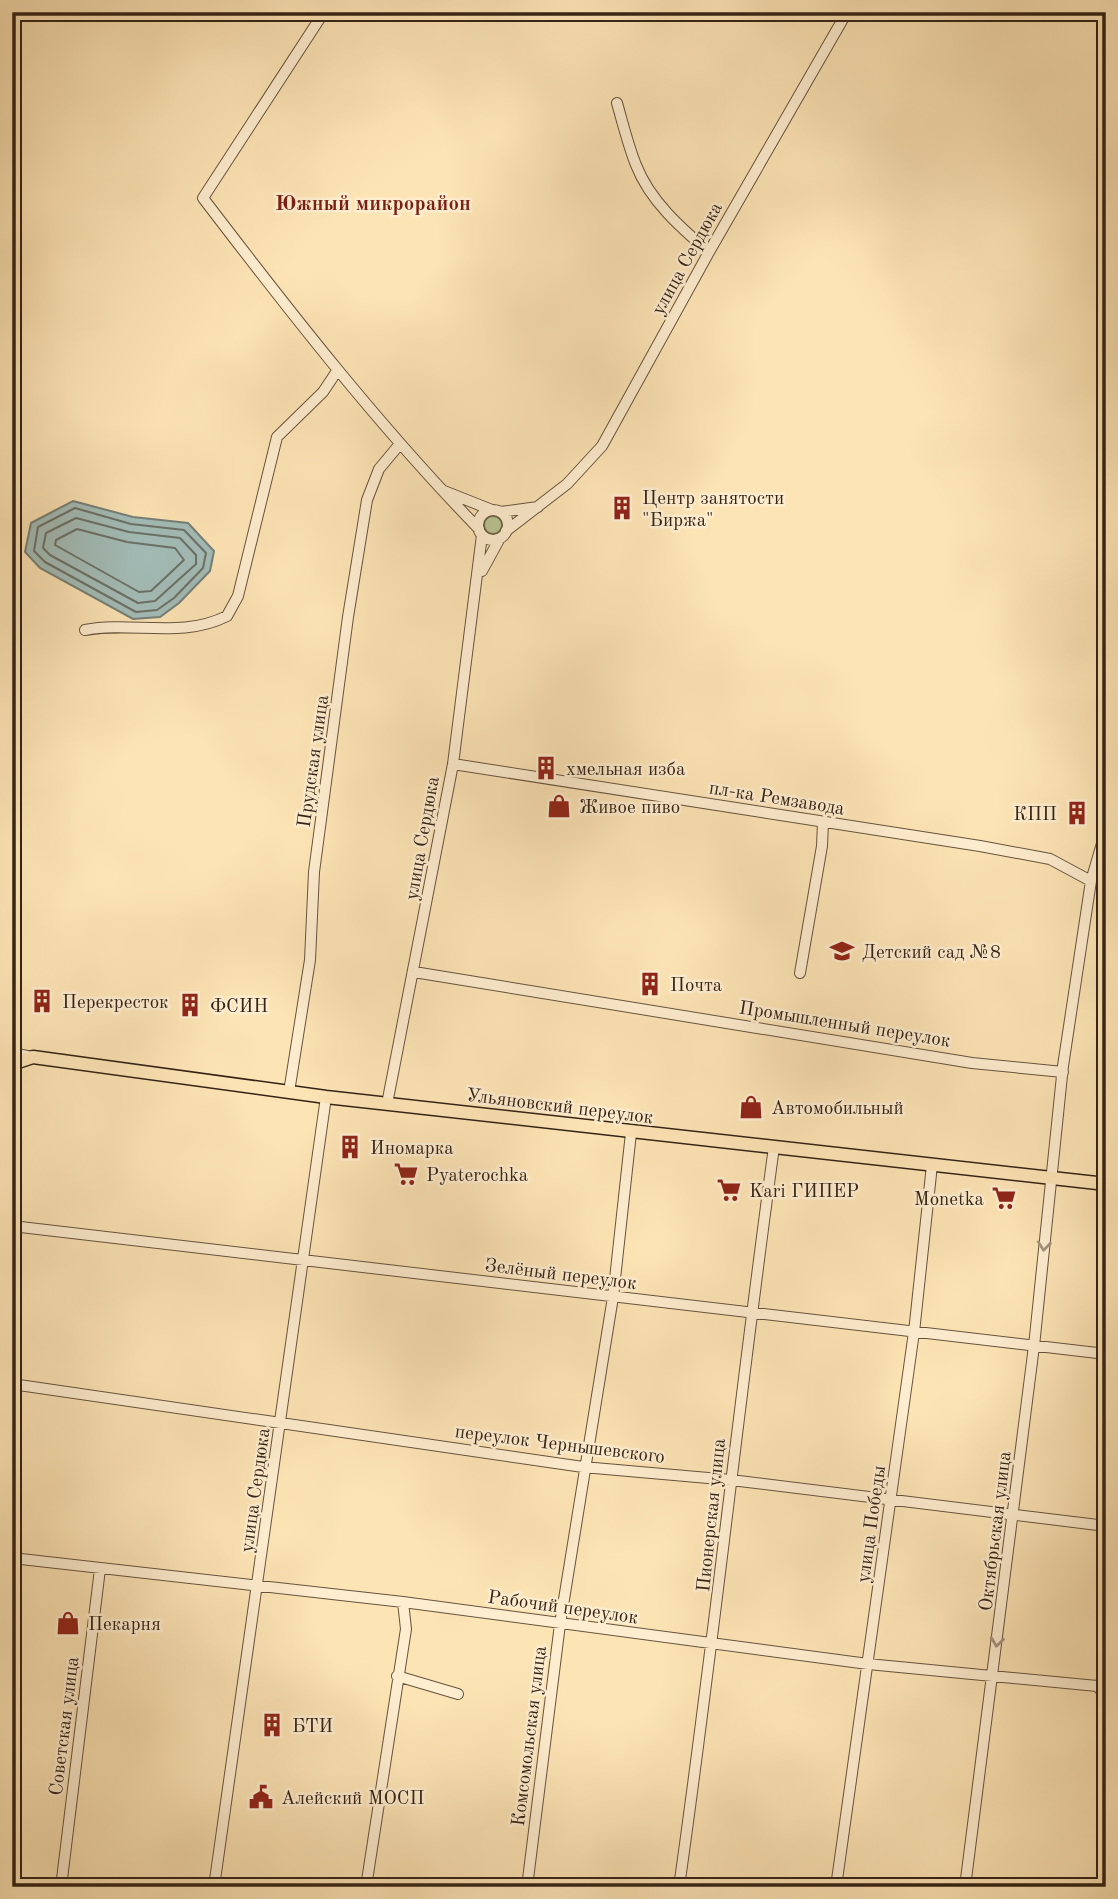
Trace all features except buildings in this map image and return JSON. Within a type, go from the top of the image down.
[{"type":"main road","name":"Ульяновский переулок","points":[[12,1064],[33,1057],[326,1097],[1106,1184]]},
{"type":"street","points":[[324,12],[203,198],[337,371],[400,445],[481,532],[491,539],[503,535]]},
{"type":"street","name":"улица Сердюка","points":[[503,535],[568,484],[602,446],[709,252],[847,12]]},
{"type":"street","points":[[617,103],[636,168],[670,217],[709,252]]},
{"type":"street","points":[[85,630],[103,626],[150,630],[198,625],[227,616],[238,596],[277,437],[323,392],[337,371]]},
{"type":"street","name":"Прудская улица","points":[[289,1092],[310,960],[314,872],[348,617],[367,500],[379,469],[400,445]]},
{"type":"street","points":[[440,489],[496,511],[506,519],[503,535],[479,577]]},
{"type":"street","points":[[481,532],[481,516],[496,511],[538,507]]},
{"type":"street","name":"улица Сердюка","points":[[387,1104],[453,764],[479,577],[481,532]]},
{"type":"street","name":"пл-ка Ремзавода","points":[[453,764],[1050,859],[1091,881]]},
{"type":"street","points":[[800,973],[822,846],[823,822]]},
{"type":"street","name":"Октябрьская улица","points":[[965,1887],[1014,1514],[1063,1072],[1091,881],[1106,830]]},
{"type":"street","name":"Промышленный переулок","points":[[414,972],[972,1063],[1063,1072]]},
{"type":"street","points":[[12,1053],[33,1057]]},
{"type":"street","name":"улица Сердюка","points":[[214,1887],[326,1097]]},
{"type":"street","name":"Комсомольская улица","points":[[527,1887],[559,1624],[613,1297],[631,1133]]},
{"type":"street","name":"Пионерская улица","points":[[679,1887],[713,1644],[751,1313],[774,1147]]},
{"type":"street","name":"улица Победы","points":[[836,1887],[892,1499],[932,1165]]},
{"type":"street","name":"Зелёный переулок","points":[[12,1226],[1106,1354]]},
{"type":"street","name":"переулок Чернышевского","points":[[12,1384],[583,1467],[731,1480],[1106,1526]]},
{"type":"street","name":"Рабочий переулок","points":[[12,1558],[258,1584],[868,1664],[1101,1683],[1106,1696]]},
{"type":"street","name":"Советская улица","points":[[61,1887],[100,1569]]},
{"type":"street","points":[[366,1887],[406,1629],[403,1602]]},
{"type":"street","points":[[397,1676],[458,1694]]},
{"type":"street","points":[[1103,1887],[1106,1866]]},
{"type":"green space","points":[[493,516],[501,521],[502,525],[497,533],[493,534],[485,529],[484,525],[489,517]]},
{"type":"water","points":[[73,501],[133,517],[188,523],[214,551],[210,571],[179,603],[160,617],[133,619],[40,568],[25,552],[31,523]]},
{"type":"place","name":"Центр занятости \"Биржа\"","points":[[622,508]]},
{"type":"place","name":"хмельная изба","points":[[546,768]]},
{"type":"place","name":"Живое пиво","points":[[559,806]]},
{"type":"place","name":"КПП","points":[[1077,813]]},
{"type":"place","name":"Детский сад №8","points":[[842,951]]},
{"type":"place","name":"Почта","points":[[650,984]]},
{"type":"place","name":"Перекресток","points":[[42,1001]]},
{"type":"place","name":"ФСИН","points":[[190,1005]]},
{"type":"place","name":"Автомобильный","points":[[751,1107]]},
{"type":"place","name":"Иномарка","points":[[350,1147]]},
{"type":"place","name":"Pyaterochka","points":[[406,1174]]},
{"type":"place","name":"Kari ГИПЕР","points":[[729,1190]]},
{"type":"place","name":"Monetka","points":[[1004,1198]]},
{"type":"place","name":"Пекарня","points":[[68,1623]]},
{"type":"place","name":"БТИ","points":[[272,1725]]},
{"type":"place","name":"Алейский МОСП","points":[[261,1797]]},
{"type":"district","name":"Южный микрорайон","points":[[373,203]]}]
